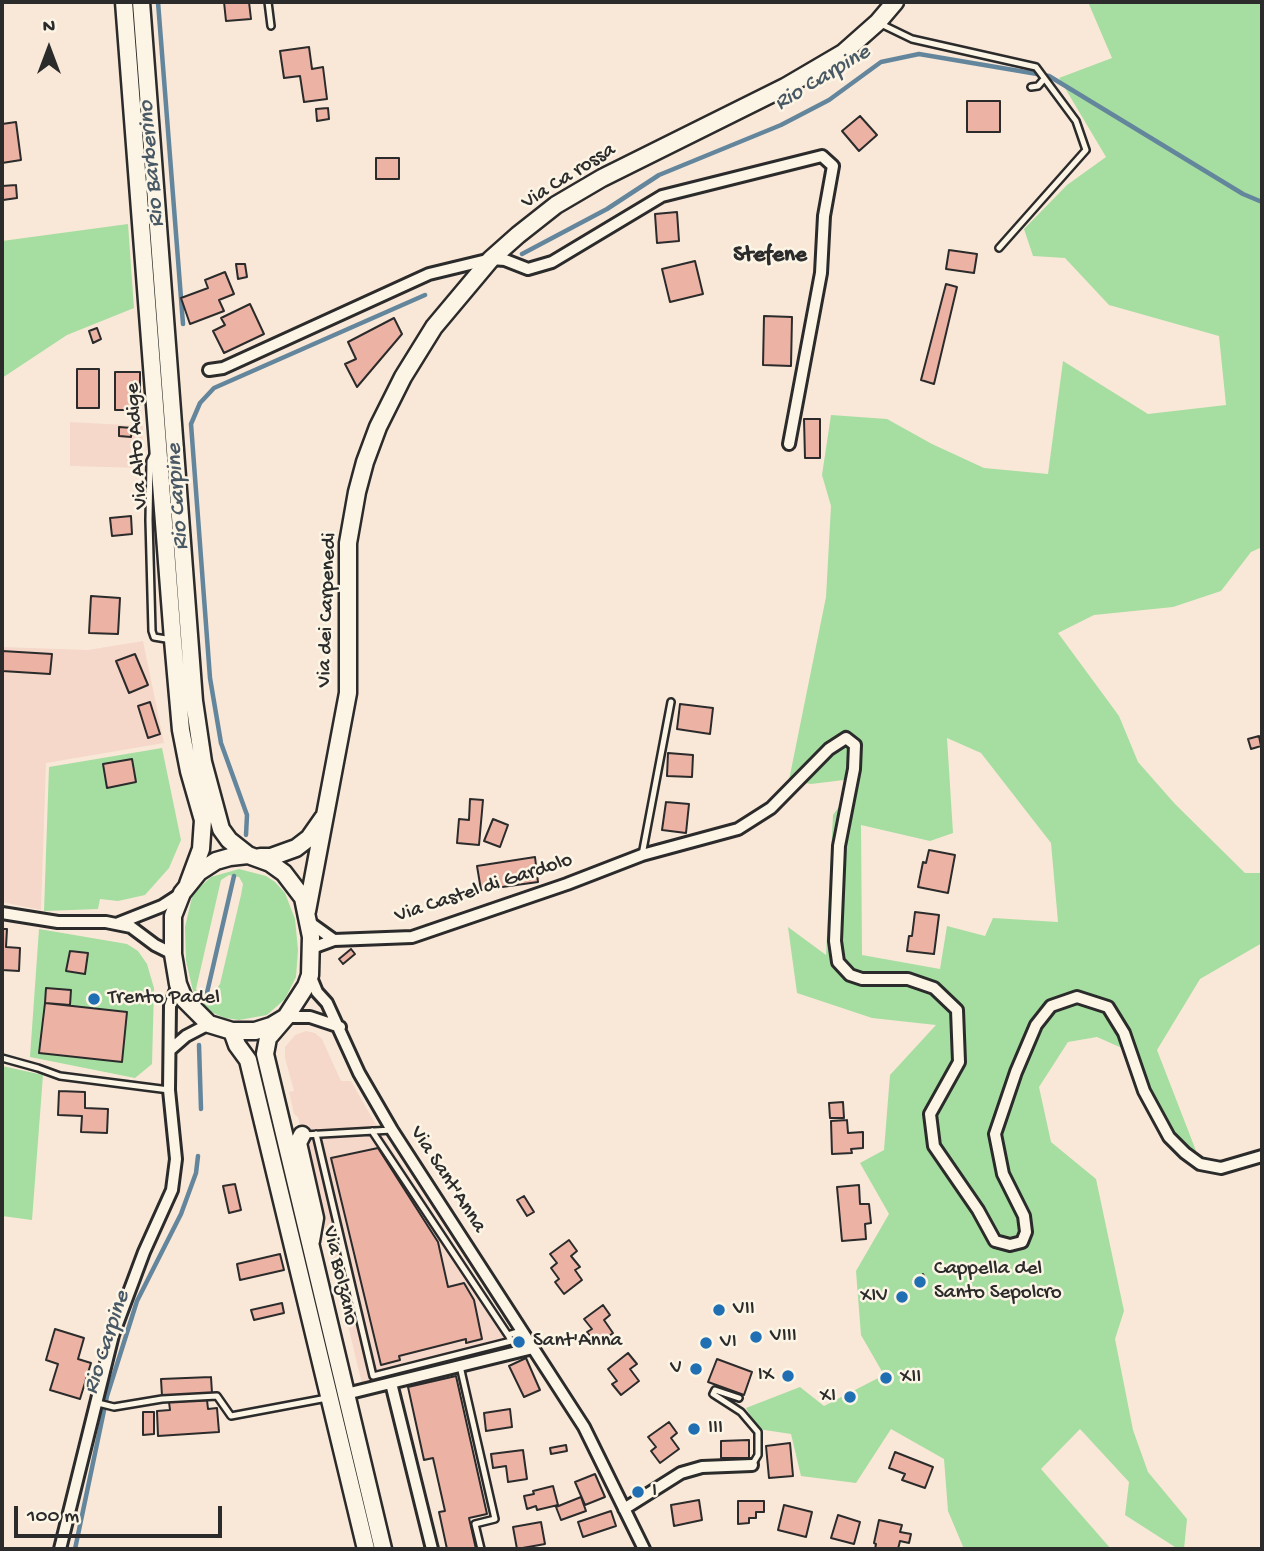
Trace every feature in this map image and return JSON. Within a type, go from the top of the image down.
[{"type":"main road","name":"Via Alto Adige","points":[[124,2],[181,730],[203,820],[201,849],[185,888]]},
{"type":"main road","name":"Via Alto Adige","points":[[141,2],[194,701],[203,762],[221,829],[229,840],[251,856]]},
{"type":"main road","name":"Via Ca rossa","points":[[491,259],[556,205],[602,178],[785,87],[843,53],[878,22],[895,2]]},
{"type":"main road","name":"Via dei Carpenedi","points":[[308,916],[348,693],[348,543],[365,462],[378,427],[403,377],[435,327],[491,259]]},
{"type":"main road","name":"Via dei Carpenedi","points":[[251,856],[271,857],[296,848],[309,838],[326,813]]},
{"type":"main road","points":[[251,856],[270,863],[296,886],[308,916],[312,948],[310,975],[306,986],[285,1017],[271,1026],[255,1031],[232,1031],[209,1024],[184,999],[178,984],[173,954],[173,916],[185,888],[216,861],[251,856]]},
{"type":"main road","name":"Via Bolzano","points":[[285,1017],[268,1038],[265,1055],[383,1549]]},
{"type":"main road","name":"Via Bolzano","points":[[232,1031],[237,1045],[248,1060],[366,1549]]},
{"type":"main road","points":[[309,1135],[298,1143],[315,1218],[310,1246]]},
{"type":"main road","points":[[359,1549],[360,1526]]},
{"type":"street","points":[[491,259],[505,260],[528,269],[552,262],[662,196],[822,156],[832,166],[824,216],[821,273],[789,444]]},
{"type":"street","name":"Via Ca rossa","points":[[209,370],[223,368],[429,274],[491,259]]},
{"type":"street","name":"Via Castel di Gardolo","points":[[312,948],[334,940],[412,937],[567,884],[642,855],[738,829],[771,808],[829,749],[846,738],[855,745],[854,769],[839,846],[835,941],[838,962],[850,975],[862,979],[908,979],[934,988],[957,1010],[959,1062],[930,1114],[934,1146],[978,1210],[995,1241],[1010,1245],[1022,1242],[1026,1233],[1024,1216],[1003,1174],[995,1134],[1036,1024],[1051,1006],[1077,997],[1108,1007],[1124,1033],[1144,1091],[1169,1137],[1185,1153],[1200,1164],[1221,1168],[1262,1156]]},
{"type":"street","points":[[117,923],[162,906],[185,888]]},
{"type":"street","points":[[2,913],[58,922],[117,923],[131,926],[155,945],[173,954]]},
{"type":"street","points":[[308,916],[334,940]]},
{"type":"street","name":"Via Sant'Anna","points":[[310,975],[317,992],[327,1003],[340,1027],[359,1073],[392,1129],[584,1427],[643,1549]]},
{"type":"street","points":[[60,1549],[113,1335],[144,1252],[172,1190],[176,1159],[169,1090],[170,1006],[178,984]]},
{"type":"street","points":[[285,1017],[310,1017],[340,1027]]},
{"type":"street","points":[[170,1050],[186,1036],[209,1024]]},
{"type":"street","points":[[346,1394],[533,1348]]},
{"type":"street","points":[[391,1383],[432,1549]]},
{"type":"street","points":[[624,1509],[681,1473],[702,1467],[752,1465]]},
{"type":"lane","points":[[268,2],[271,26]]},
{"type":"lane","points":[[878,22],[912,39],[1036,66],[1076,121],[1086,150],[999,248]]},
{"type":"lane","points":[[1031,86],[1038,86],[1044,79]]},
{"type":"lane","points":[[642,855],[671,702]]},
{"type":"lane","points":[[2,1058],[60,1076],[169,1090]]},
{"type":"lane","points":[[372,1131],[511,1341],[373,1376],[309,1135],[392,1129]]},
{"type":"lane","points":[[508,1335],[521,1331]]},
{"type":"lane","points":[[460,1366],[495,1519],[475,1524],[481,1549]]},
{"type":"lane","points":[[739,1398],[715,1390],[713,1394],[741,1412],[758,1432],[758,1455],[752,1465]]},
{"type":"lane","points":[[97,1403],[114,1407],[162,1399],[216,1396],[231,1416],[329,1398]]},
{"type":"shaded area","points":[[70,422],[143,426],[141,468],[70,466]]},
{"type":"shaded area","points":[[143,641],[164,743],[46,763],[41,910],[2,902],[2,647],[88,650]]},
{"type":"shaded area","points":[[306,1031],[315,1033],[322,1039],[341,1081],[351,1081],[379,1130],[520,1346],[362,1384],[298,1117],[294,1114],[289,1092],[294,1091],[285,1058],[285,1047],[295,1035]]},
{"type":"green space","points":[[1088,2],[1262,2],[1262,547],[1251,552],[1221,591],[1173,607],[1094,615],[1058,633],[1119,716],[1138,762],[1175,804],[1245,873],[1262,873],[1262,943],[1200,979],[1157,1050],[1198,1156],[1175,1134],[1131,1052],[1097,1037],[1068,1042],[1039,1087],[1051,1142],[1096,1179],[1124,1311],[1115,1339],[1133,1430],[1148,1472],[1187,1519],[1184,1549],[1178,1549],[1125,1515],[1129,1482],[1080,1429],[1041,1469],[1111,1549],[964,1549],[948,1511],[944,1459],[891,1429],[856,1483],[801,1476],[791,1434],[758,1429],[746,1408],[800,1387],[824,1406],[884,1375],[861,1335],[856,1271],[889,1214],[860,1163],[884,1150],[890,1075],[936,1025],[872,1018],[797,993],[788,927],[826,955],[833,815],[860,778],[811,784],[789,780],[826,597],[831,506],[822,475],[831,415],[887,419],[984,468],[1048,474],[1063,361],[1148,414],[1226,405],[1219,336],[1109,305],[1065,258],[1033,256],[1024,229],[1067,185],[1106,157],[1059,78],[1112,58]],"holes":[[[947,738],[981,753],[1051,843],[1058,922],[993,918],[985,936],[947,926],[940,969],[862,955],[861,825],[930,841],[953,833]]]},
{"type":"green space","points":[[128,224],[134,308],[67,335],[2,378],[2,241]]},
{"type":"green space","points":[[162,748],[181,840],[169,868],[145,895],[118,901],[100,899],[98,909],[44,911],[49,767]]},
{"type":"green space","points":[[239,869],[266,876],[285,893],[295,919],[298,950],[296,977],[285,999],[267,1015],[239,1020],[225,1018],[201,1004],[193,991],[186,961],[185,927],[192,897],[211,877]],"holes":[[[229,875],[239,877],[243,884],[220,984],[211,997],[202,997],[196,989],[221,880]]]},
{"type":"green space","name":"Trento Padel","points":[[39,929],[127,944],[138,951],[147,964],[154,988],[152,1064],[135,1078],[30,1057]]},
{"type":"green space","points":[[2,1066],[43,1075],[32,1220],[2,1216]]},
{"type":"building","points":[[224,2],[249,2],[251,19],[226,21]]},
{"type":"building","points":[[309,47],[312,69],[323,67],[327,99],[304,102],[300,76],[284,78],[280,51]]},
{"type":"building","points":[[967,101],[1000,101],[1000,132],[967,132]]},
{"type":"building","points":[[328,108],[329,119],[317,121],[316,109]]},
{"type":"building","points":[[860,116],[877,135],[859,151],[842,131]]},
{"type":"building","points":[[16,122],[21,160],[2,163],[2,124]]},
{"type":"building","points":[[376,158],[399,158],[399,179],[376,179]]},
{"type":"building","points":[[16,185],[17,198],[3,200],[2,186]]},
{"type":"building","points":[[677,212],[679,241],[657,243],[655,214]]},
{"type":"building","points":[[949,250],[977,254],[974,273],[946,269]]},
{"type":"building","points":[[695,261],[703,294],[670,302],[662,269]]},
{"type":"building","points":[[236,264],[245,264],[247,277],[238,279]]},
{"type":"building","points":[[225,272],[234,294],[219,300],[224,311],[190,324],[181,298],[208,288],[205,280]]},
{"type":"building","points":[[946,284],[957,287],[934,384],[921,380]]},
{"type":"building","points":[[250,304],[264,334],[224,353],[213,331],[225,325],[221,318]]},
{"type":"building","points":[[764,316],[792,317],[791,366],[763,365]]},
{"type":"building","points":[[394,318],[402,334],[357,387],[345,364],[356,359],[348,342]]},
{"type":"building","points":[[97,328],[101,339],[93,343],[89,331]]},
{"type":"building","points":[[77,369],[99,369],[99,408],[77,408]]},
{"type":"building","points":[[115,372],[140,372],[140,410],[115,410]]},
{"type":"building","points":[[804,419],[820,419],[820,458],[805,458]]},
{"type":"building","points":[[119,427],[132,428],[131,437],[119,436]]},
{"type":"building","points":[[131,516],[132,534],[112,536],[110,518]]},
{"type":"building","points":[[91,596],[120,598],[118,634],[89,633]]},
{"type":"building","points":[[2,651],[52,654],[50,674],[2,671]]},
{"type":"building","points":[[135,654],[148,685],[129,693],[116,661]]},
{"type":"building","points":[[150,702],[160,734],[148,738],[138,706]]},
{"type":"building","points":[[680,704],[713,708],[710,734],[677,729]]},
{"type":"building","points":[[1259,736],[1261,746],[1251,749],[1248,739]]},
{"type":"building","points":[[668,753],[693,755],[692,777],[667,776]]},
{"type":"building","points":[[132,759],[136,782],[107,788],[103,764]]},
{"type":"building","points":[[470,799],[483,800],[479,845],[457,843],[459,819],[469,820]]},
{"type":"building","points":[[666,802],[689,804],[686,833],[662,830]]},
{"type":"building","points":[[493,819],[508,825],[500,847],[484,841]]},
{"type":"building","points":[[929,850],[955,855],[948,893],[918,887],[923,862],[926,863]]},
{"type":"building","points":[[535,857],[538,882],[481,890],[477,866]]},
{"type":"building","points":[[915,912],[939,915],[934,954],[907,951]]},
{"type":"building","points":[[2,929],[7,929],[6,947],[20,948],[19,971],[2,970]]},
{"type":"building","points":[[351,949],[355,954],[343,964],[339,959]]},
{"type":"building","points":[[70,951],[88,953],[85,974],[66,971]]},
{"type":"building","points":[[46,988],[71,990],[70,1005],[45,1003]]},
{"type":"building","points":[[45,1003],[127,1012],[122,1062],[39,1053]]},
{"type":"building","points":[[59,1091],[85,1092],[85,1108],[108,1109],[107,1133],[81,1132],[82,1116],[58,1115]]},
{"type":"building","points":[[843,1102],[844,1118],[830,1118],[829,1103]]},
{"type":"building","points":[[847,1120],[848,1133],[863,1132],[863,1148],[851,1149],[852,1153],[832,1154],[831,1121]]},
{"type":"building","points":[[378,1148],[438,1242],[448,1287],[464,1283],[474,1300],[482,1339],[466,1343],[466,1339],[399,1356],[400,1360],[381,1365],[331,1158]]},
{"type":"building","points":[[235,1184],[241,1210],[229,1213],[223,1186]]},
{"type":"building","points":[[859,1185],[860,1204],[869,1204],[871,1223],[865,1224],[866,1239],[842,1241],[837,1187]]},
{"type":"building","points":[[524,1196],[534,1212],[527,1216],[517,1200]]},
{"type":"building","points":[[569,1240],[577,1251],[571,1256],[580,1267],[575,1270],[582,1280],[564,1294],[555,1282],[559,1279],[551,1268],[557,1263],[550,1254]]},
{"type":"building","points":[[280,1254],[284,1270],[240,1280],[237,1264]]},
{"type":"building","name":"Cappella del Santo Sepolcro","points":[[923,1274],[927,1282],[917,1288],[913,1280]]},
{"type":"building","points":[[282,1303],[284,1313],[254,1320],[251,1310]]},
{"type":"building","points":[[603,1305],[610,1315],[604,1320],[613,1333],[597,1345],[587,1332],[592,1329],[584,1319]]},
{"type":"building","points":[[55,1329],[84,1338],[78,1359],[91,1363],[80,1399],[50,1390],[58,1364],[46,1360]]},
{"type":"building","points":[[628,1353],[637,1364],[630,1369],[639,1381],[621,1395],[612,1384],[617,1381],[608,1369]]},
{"type":"building","points":[[526,1358],[540,1390],[524,1397],[509,1366]]},
{"type":"building","points":[[717,1359],[752,1372],[744,1395],[708,1382]]},
{"type":"building","points":[[456,1376],[487,1514],[469,1518],[476,1549],[447,1549],[439,1512],[445,1511],[433,1458],[424,1460],[408,1387]]},
{"type":"building","points":[[211,1377],[212,1393],[162,1396],[161,1379]]},
{"type":"building","points":[[207,1400],[208,1409],[217,1408],[219,1432],[158,1436],[157,1411],[170,1410],[169,1402]]},
{"type":"building","points":[[510,1409],[512,1427],[486,1431],[484,1413]]},
{"type":"building","points":[[143,1412],[154,1412],[154,1434],[143,1435]]},
{"type":"building","points":[[669,1422],[677,1433],[671,1438],[679,1449],[660,1463],[651,1451],[656,1447],[648,1437]]},
{"type":"building","points":[[749,1440],[749,1458],[721,1458],[721,1441]]},
{"type":"building","points":[[790,1443],[793,1476],[769,1478],[766,1446]]},
{"type":"building","points":[[566,1445],[567,1451],[551,1454],[550,1448]]},
{"type":"building","points":[[523,1450],[527,1479],[508,1482],[506,1466],[493,1468],[491,1454]]},
{"type":"building","points":[[895,1452],[933,1467],[925,1488],[902,1480],[905,1474],[889,1468]]},
{"type":"building","points":[[595,1474],[605,1497],[585,1505],[575,1482]]},
{"type":"building","points":[[553,1486],[558,1505],[537,1510],[536,1506],[527,1509],[524,1496]]},
{"type":"building","points":[[581,1497],[586,1511],[561,1520],[556,1507]]},
{"type":"building","points":[[699,1500],[702,1520],[674,1526],[671,1505]]},
{"type":"building","points":[[738,1501],[764,1501],[764,1512],[756,1512],[756,1518],[749,1518],[749,1523],[738,1524]]},
{"type":"building","points":[[784,1505],[812,1512],[806,1537],[778,1530]]},
{"type":"building","points":[[611,1511],[616,1526],[583,1537],[578,1522]]},
{"type":"building","points":[[838,1515],[860,1522],[854,1544],[831,1538]]},
{"type":"building","points":[[879,1520],[902,1525],[900,1532],[911,1534],[909,1543],[900,1541],[898,1549],[875,1549]]},
{"type":"building","points":[[541,1522],[545,1544],[517,1549],[513,1527]]},
{"type":"waterway","name":"Rio Barberino","points":[[158,2],[183,324]]},
{"type":"waterway","name":"Rio Carpine","points":[[522,254],[607,209],[659,175],[781,125],[829,100],[881,62],[919,54],[1049,76],[1243,194],[1262,202]]},
{"type":"waterway","name":"Rio Carpine","points":[[246,835],[247,815],[221,743],[210,678],[191,424],[200,403],[214,388],[425,295]]},
{"type":"waterway","name":"Rio Carpine","points":[[206,997],[234,876]]},
{"type":"waterway","name":"Rio Carpine","points":[[199,1045],[201,1109]]},
{"type":"waterway","name":"Rio Carpine","points":[[75,1549],[107,1396],[137,1301],[181,1214],[196,1173],[198,1156]]},
{"type":"place","name":"Trento Padel","points":[[94,999]]},
{"type":"place","name":"Cappella del Santo Sepolcro","points":[[920,1282]]},
{"type":"place","name":"XIV","points":[[902,1297]]},
{"type":"place","name":"VII","points":[[719,1310]]},
{"type":"place","name":"VIII","points":[[756,1337]]},
{"type":"place","name":"Sant'Anna","points":[[519,1342]]},
{"type":"place","name":"VI","points":[[706,1343]]},
{"type":"place","name":"V","points":[[696,1369]]},
{"type":"place","name":"IX","points":[[788,1376]]},
{"type":"place","name":"XII","points":[[886,1378]]},
{"type":"place","name":"XI","points":[[850,1397]]},
{"type":"place","name":"III","points":[[694,1429]]},
{"type":"place","name":"I","points":[[638,1492]]},
{"type":"district","name":"Stefene","points":[[770,256]]}]
